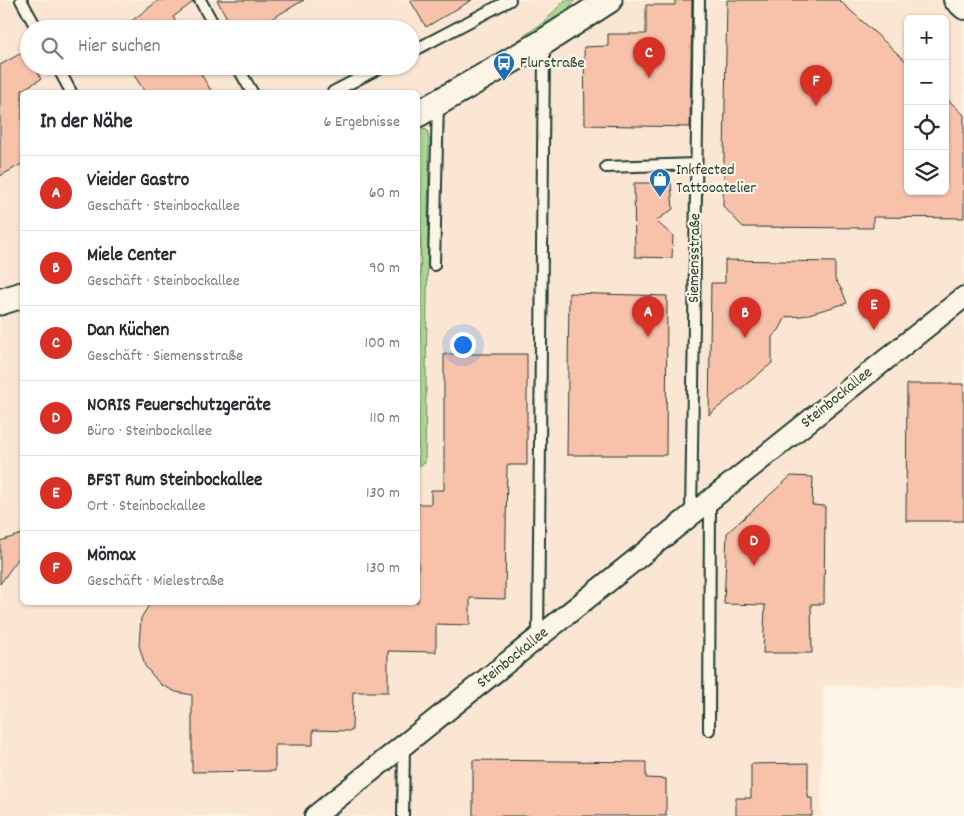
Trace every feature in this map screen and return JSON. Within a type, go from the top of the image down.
[{"type":"street","points":[[428,109],[542,43],[609,0]]},
{"type":"street","points":[[954,0],[964,9]]},
{"type":"street","points":[[0,302],[20,296]]},
{"type":"street","name":"Steinbockallee","points":[[315,816],[964,297]]},
{"type":"lane","points":[[21,0],[31,20]]},
{"type":"lane","points":[[200,0],[211,20]]},
{"type":"lane","points":[[420,47],[510,0]]},
{"type":"lane","name":"Siemensstraße","points":[[691,515],[699,0]]},
{"type":"lane","points":[[538,637],[544,56],[542,43]]},
{"type":"lane","points":[[62,75],[70,90]]},
{"type":"lane","points":[[242,75],[251,90]]},
{"type":"lane","points":[[338,90],[367,75]]},
{"type":"lane","points":[[428,109],[434,265]]},
{"type":"lane","points":[[606,167],[696,164]]},
{"type":"lane","points":[[709,730],[710,500]]},
{"type":"lane","points":[[403,816],[404,745]]},
{"type":"shaded area","points":[[0,0],[964,0],[964,687],[823,685],[821,816],[0,816]]},
{"type":"green space","points":[[565,0],[575,0],[562,16],[508,51],[507,48],[545,21]]},
{"type":"green space","points":[[422,129],[427,130],[429,139],[425,463],[420,465],[421,211],[420,132]]},
{"type":"building","points":[[159,0],[193,0],[193,2],[173,17],[175,20],[133,20]]},
{"type":"building","points":[[217,0],[304,0],[270,20],[228,20]]},
{"type":"building","points":[[410,0],[472,0],[426,27]]},
{"type":"building","points":[[675,0],[692,0],[690,127],[585,125],[584,47],[608,46],[608,34],[646,34],[646,5],[675,5]]},
{"type":"building","points":[[727,0],[839,0],[904,59],[904,195],[949,195],[949,101],[964,115],[964,218],[873,217],[873,228],[743,227],[723,206]]},
{"type":"building","points":[[20,54],[20,75],[39,75],[41,79],[20,90],[20,165],[0,176],[0,65]]},
{"type":"building","points":[[134,75],[202,75],[211,90],[144,90]]},
{"type":"building","points":[[634,183],[671,183],[673,209],[656,221],[673,236],[672,258],[635,257]]},
{"type":"building","points":[[725,260],[835,262],[835,279],[847,303],[802,316],[786,317],[779,330],[772,337],[772,363],[709,415],[711,283],[725,283]]},
{"type":"building","points":[[569,293],[667,296],[666,455],[567,455]]},
{"type":"building","points":[[444,354],[527,354],[527,465],[507,465],[505,599],[470,598],[470,625],[436,624],[436,652],[388,651],[388,692],[353,692],[352,731],[313,730],[313,745],[275,745],[275,771],[192,772],[192,695],[176,692],[160,684],[145,666],[139,645],[141,618],[149,605],[420,605],[420,504],[431,504],[431,490],[444,490]]},
{"type":"building","points":[[907,384],[964,384],[964,521],[906,521]]},
{"type":"building","points":[[791,476],[813,477],[812,505],[825,506],[824,604],[811,604],[812,653],[763,653],[765,605],[724,604],[727,533]]},
{"type":"building","points":[[20,535],[20,556],[0,584],[0,541]]},
{"type":"building","points":[[473,760],[646,762],[646,778],[666,779],[666,816],[473,816]]},
{"type":"building","points":[[808,763],[808,798],[812,798],[812,816],[736,816],[736,798],[751,798],[751,764]]},
{"type":"place","name":"Dan Küchen","points":[[649,78]]},
{"type":"place","name":"Flurstraße","points":[[504,82]]},
{"type":"place","name":"Mömax","points":[[816,106]]},
{"type":"place","name":"Inkfected Tattooatelier","points":[[660,198]]},
{"type":"place","name":"BFST Rum Steinbockallee","points":[[874,330]]},
{"type":"place","name":"Vieider Gastro","points":[[648,337]]},
{"type":"place","name":"Miele Center","points":[[745,338]]},
{"type":"place","name":"NORIS Feuerschutzgeräte","points":[[754,566]]}]
